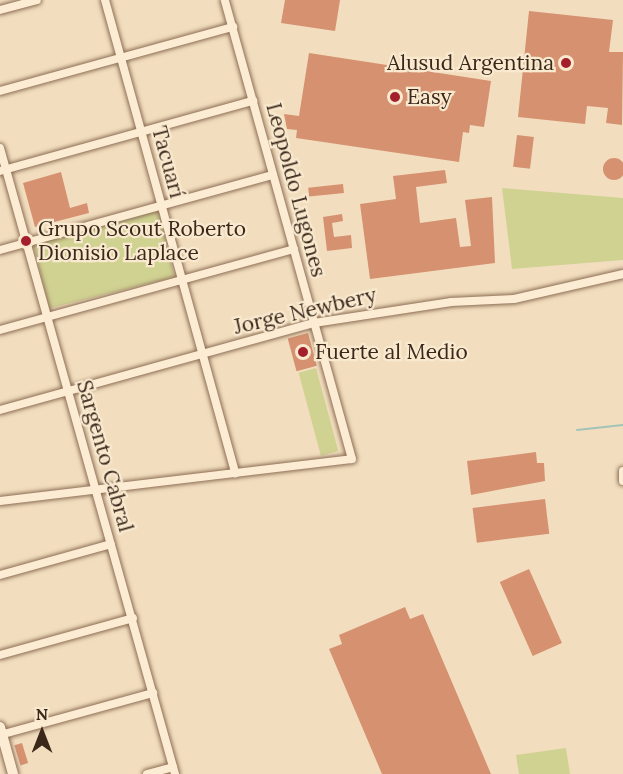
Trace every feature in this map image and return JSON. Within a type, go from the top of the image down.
[{"type":"street","points":[[0,10],[37,0]]},
{"type":"street","name":"Tacuarí","points":[[105,0],[235,473]]},
{"type":"street","name":"Leopoldo Lugones","points":[[225,0],[352,459],[235,473]]},
{"type":"street","points":[[0,91],[233,27]]},
{"type":"street","points":[[3,170],[253,101]]},
{"type":"street","name":"Sargento Cabral","points":[[0,148],[3,170],[26,242],[133,618],[174,771]]},
{"type":"street","points":[[0,250],[273,175]]},
{"type":"street","points":[[0,330],[294,249]]},
{"type":"street","name":"Jorge Newbery","points":[[0,410],[314,323],[452,302],[514,299],[623,274]]},
{"type":"street","points":[[623,471],[623,481]]},
{"type":"street","points":[[0,501],[235,473]]},
{"type":"street","points":[[0,575],[111,544]]},
{"type":"street","points":[[0,655],[133,618]]},
{"type":"street","points":[[14,774],[1,732],[153,693]]},
{"type":"street","points":[[147,774],[174,771]]},
{"type":"green space","points":[[502,188],[623,198],[623,260],[512,269]]},
{"type":"green space","points":[[158,211],[174,277],[49,308],[33,242]]},
{"type":"green space","points":[[316,368],[338,451],[321,456],[299,373]]},
{"type":"green space","points":[[566,748],[570,774],[519,774],[516,755]]},
{"type":"building","points":[[285,0],[340,0],[335,31],[281,23]]},
{"type":"building","name":"Alusud Argentina","points":[[529,11],[613,20],[609,52],[623,52],[622,125],[606,123],[608,108],[587,106],[585,124],[518,117]]},
{"type":"building","name":"Easy","points":[[309,53],[491,81],[484,127],[470,125],[469,133],[463,132],[459,162],[296,138],[297,130],[287,129],[284,114],[299,116]]},
{"type":"building","points":[[517,135],[534,137],[530,169],[513,167]]},
{"type":"building","points":[[610,158],[618,158],[625,165],[625,173],[618,180],[610,180],[603,173],[603,165]]},
{"type":"building","points":[[445,170],[447,183],[416,187],[420,223],[456,218],[460,247],[471,246],[465,200],[492,197],[495,263],[370,279],[360,204],[396,199],[393,176]]},
{"type":"building","points":[[61,172],[70,208],[87,203],[89,213],[35,227],[23,183]]},
{"type":"building","points":[[343,184],[344,193],[309,197],[308,188]]},
{"type":"building","points":[[342,214],[343,221],[332,223],[334,237],[351,235],[352,248],[327,251],[323,217]]},
{"type":"building","name":"Fuerte al Medio","points":[[308,333],[317,366],[297,371],[288,338]]},
{"type":"building","points":[[536,452],[537,463],[544,463],[545,481],[471,495],[467,461]]},
{"type":"building","points":[[545,499],[549,534],[477,543],[473,508]]},
{"type":"building","points":[[529,569],[562,643],[533,656],[500,582]]},
{"type":"building","points":[[405,607],[410,619],[423,614],[491,774],[382,774],[329,649],[342,644],[339,635]]},
{"type":"building","points":[[22,743],[28,763],[20,765],[14,745]]},
{"type":"waterway","points":[[577,430],[623,425]]},
{"type":"place","name":"Alusud Argentina","points":[[566,63]]},
{"type":"place","name":"Easy","points":[[395,97]]},
{"type":"place","name":"Grupo Scout Roberto Dionisio Laplace","points":[[26,241]]},
{"type":"place","name":"Fuerte al Medio","points":[[303,352]]}]
